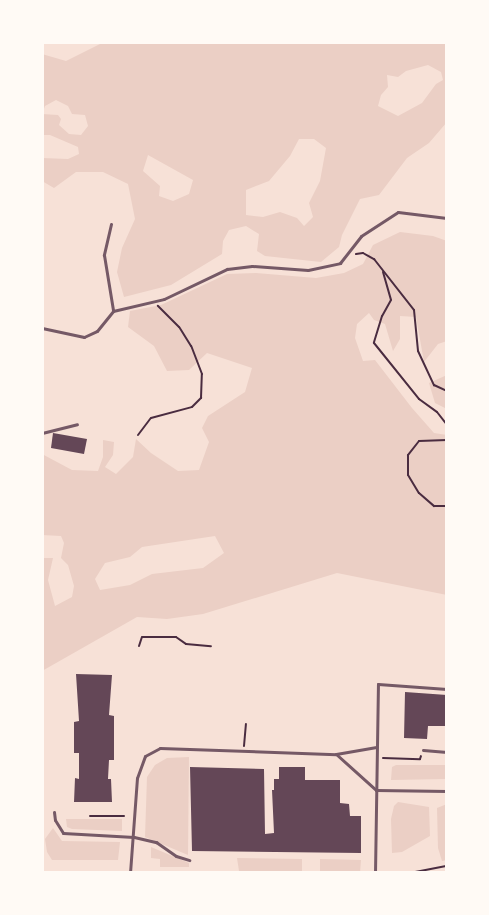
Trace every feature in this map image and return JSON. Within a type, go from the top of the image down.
[{"type":"lane","points":[[42,328],[84,337],[97,331],[113,311],[154,302],[226,270],[252,266],[308,270],[340,263],[361,236],[398,212],[447,218]]},
{"type":"lane","points":[[111,224],[104,255],[113,311]]},
{"type":"lane","points":[[42,433],[77,424]]},
{"type":"lane","points":[[375,873],[378,684],[447,689]]},
{"type":"lane","points":[[130,873],[137,778],[144,756],[160,748],[244,749],[336,754],[376,747]]},
{"type":"lane","points":[[423,750],[447,752]]},
{"type":"lane","points":[[336,754],[376,790],[447,792]]},
{"type":"lane","points":[[54,812],[55,820],[63,833],[134,837],[156,842],[176,856],[189,860]]},
{"type":"path","points":[[344,256],[363,253],[374,260],[414,310],[418,351],[434,385],[447,391]]},
{"type":"path","points":[[382,272],[386,291],[391,300],[382,316],[374,343],[419,399],[437,412],[447,425]]},
{"type":"path","points":[[138,435],[151,418],[192,407],[201,398],[202,374],[191,346],[179,327],[154,302]]},
{"type":"path","points":[[447,440],[419,441],[408,455],[408,475],[419,493],[434,506],[447,506]]},
{"type":"path","points":[[139,646],[142,637],[176,637],[186,644],[210,646]]},
{"type":"path","points":[[244,749],[246,724]]},
{"type":"path","points":[[376,758],[420,759],[423,750]]},
{"type":"path","points":[[90,816],[124,816]]},
{"type":"path","points":[[410,873],[447,866]]},
{"type":"shaded area","points":[[104,42],[447,42],[447,122],[429,143],[407,158],[379,195],[360,199],[342,235],[339,247],[321,262],[265,256],[257,251],[259,234],[246,226],[229,230],[223,241],[222,254],[171,285],[124,297],[117,272],[122,248],[135,219],[128,184],[103,172],[76,172],[54,188],[42,181],[42,158],[68,159],[79,154],[78,147],[50,135],[42,135],[42,114],[42,54],[66,61]],"holes":[[[428,65],[441,72],[443,80],[436,84],[422,103],[398,116],[378,106],[381,95],[388,87],[387,75],[398,77],[406,71]],[[56,100],[68,106],[72,114],[85,115],[88,126],[81,135],[69,134],[59,125],[61,119],[58,115],[42,114],[45,106]],[[299,139],[314,139],[326,148],[320,181],[309,203],[313,217],[304,226],[297,218],[280,212],[263,217],[246,215],[246,190],[269,181],[290,156]],[[148,155],[193,180],[189,194],[173,201],[159,196],[160,186],[143,171]]]},
{"type":"shaded area","points":[[400,232],[433,236],[447,241],[447,341],[438,344],[424,362],[416,317],[400,316],[400,339],[393,351],[385,324],[374,320],[369,313],[357,324],[355,338],[363,361],[375,360],[434,433],[447,435],[447,595],[337,573],[203,614],[167,619],[137,617],[42,671],[42,558],[53,558],[48,580],[55,606],[72,597],[74,586],[68,565],[61,558],[64,543],[61,536],[42,535],[42,454],[72,470],[98,471],[103,457],[103,440],[114,442],[113,455],[105,467],[116,474],[133,457],[136,439],[151,453],[178,471],[199,470],[209,442],[202,428],[208,416],[245,392],[252,368],[207,353],[189,370],[167,371],[154,346],[128,327],[130,311],[161,305],[227,274],[256,273],[316,278],[344,273],[363,264],[373,245]],"holes":[[[215,536],[224,553],[203,568],[152,574],[130,585],[100,590],[95,579],[105,563],[130,557],[142,547]]]},
{"type":"shaded area","points":[[447,375],[447,409],[435,403],[429,383]]},
{"type":"shaded area","points":[[189,757],[188,855],[145,837],[147,777],[155,765],[167,758]]},
{"type":"shaded area","points":[[396,765],[447,765],[447,779],[391,780],[392,767]]},
{"type":"shaded area","points":[[398,802],[429,807],[430,836],[402,852],[392,853],[391,819],[394,806]]},
{"type":"shaded area","points":[[447,804],[447,860],[442,861],[438,848],[437,808]]},
{"type":"shaded area","points":[[66,819],[122,819],[122,831],[72,829],[67,827]]},
{"type":"shaded area","points":[[53,828],[62,841],[120,842],[118,860],[52,860],[47,852],[45,839]]},
{"type":"shaded area","points":[[151,847],[189,863],[189,867],[160,867],[160,859],[151,858]]},
{"type":"shaded area","points":[[237,858],[302,859],[302,872],[239,871]]},
{"type":"shaded area","points":[[320,859],[361,860],[360,873],[320,873]]},
{"type":"building","points":[[53,433],[87,439],[84,454],[51,448]]},
{"type":"building","points":[[76,674],[112,675],[109,715],[114,716],[114,760],[109,760],[108,779],[111,779],[112,802],[74,802],[75,778],[79,779],[79,753],[74,753],[74,722],[79,721]]},
{"type":"building","points":[[405,692],[447,695],[447,726],[428,726],[427,739],[404,738]]},
{"type":"building","points":[[190,767],[264,769],[265,834],[274,833],[272,790],[274,790],[274,779],[279,779],[279,767],[305,767],[305,780],[340,780],[340,803],[349,804],[350,816],[361,816],[361,853],[192,851]]}]
